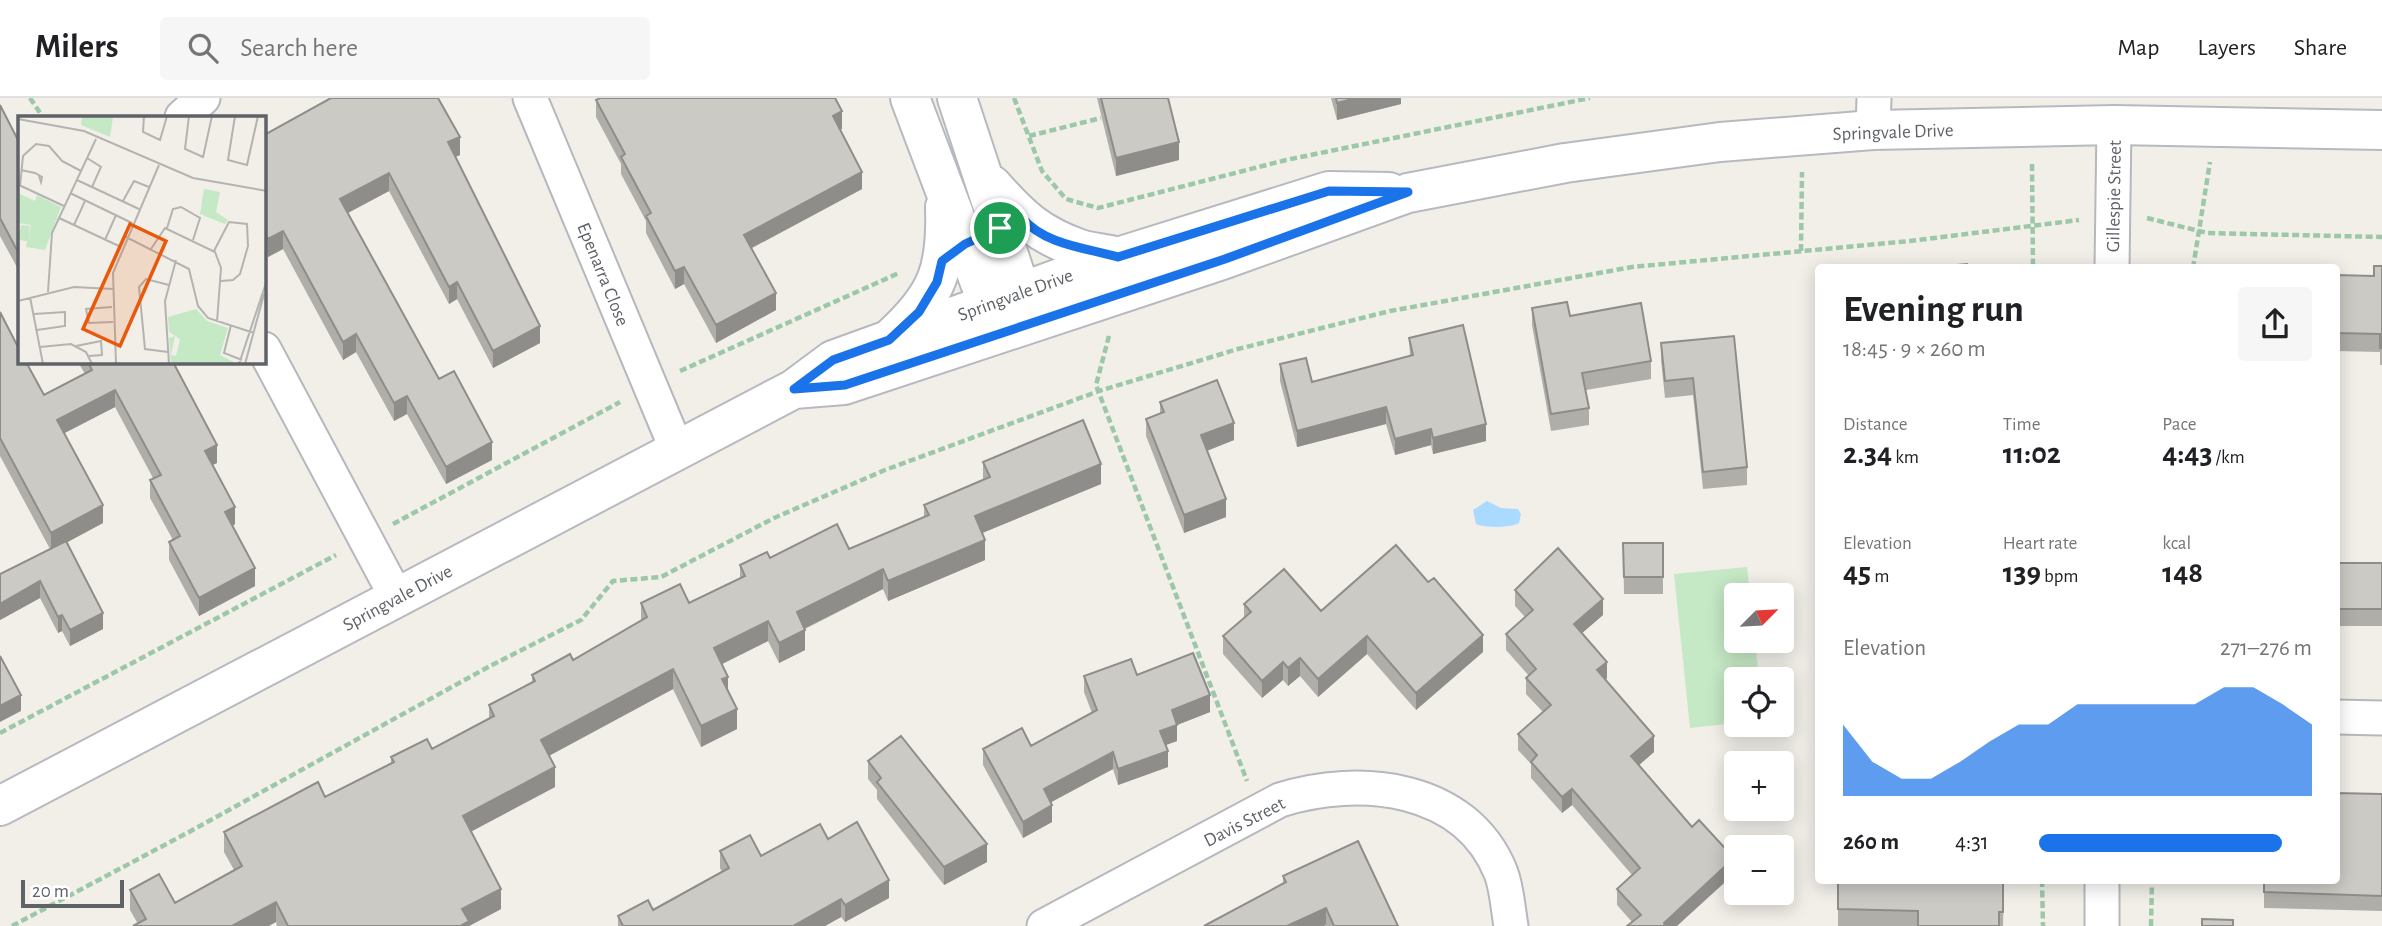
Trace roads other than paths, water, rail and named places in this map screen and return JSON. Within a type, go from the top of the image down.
[{"type":"main road","points":[[910,98],[945,188],[1009,307]]},
{"type":"main road","points":[[957,98],[982,173],[1009,307]]},
{"type":"main road","name":"Springvale Drive","points":[[0,806],[794,389],[833,360],[889,340],[1009,307],[1225,259],[1408,192],[1565,163],[1720,142],[1874,114],[2031,126],[2382,130]]},
{"type":"main road","points":[[982,173],[1022,218],[1045,235],[1083,250],[1118,257]]},
{"type":"main road","points":[[889,340],[919,312],[937,282],[942,261],[945,188]]},
{"type":"main road","name":"Springvale Drive","points":[[794,389],[845,385],[1118,257],[1329,191],[1408,192]]},
{"type":"street","points":[[183,116],[203,98]]},
{"type":"street","name":"Epenarra Close","points":[[530,98],[677,450]]},
{"type":"street","name":"Gillespie Street","points":[[2112,264],[2114,125]]},
{"type":"street","points":[[266,353],[397,598]]},
{"type":"street","points":[[2340,717],[2382,718]]},
{"type":"street","name":"Davis Street","points":[[1044,926],[1259,811],[1305,792],[1356,786],[1381,787],[1427,800],[1465,823],[1493,856],[1502,876],[1511,926]]},
{"type":"street","points":[[2102,884],[2102,926]]},
{"type":"water","points":[[1487,501],[1501,508],[1518,509],[1521,514],[1519,523],[1498,527],[1476,524],[1473,510]]}]
